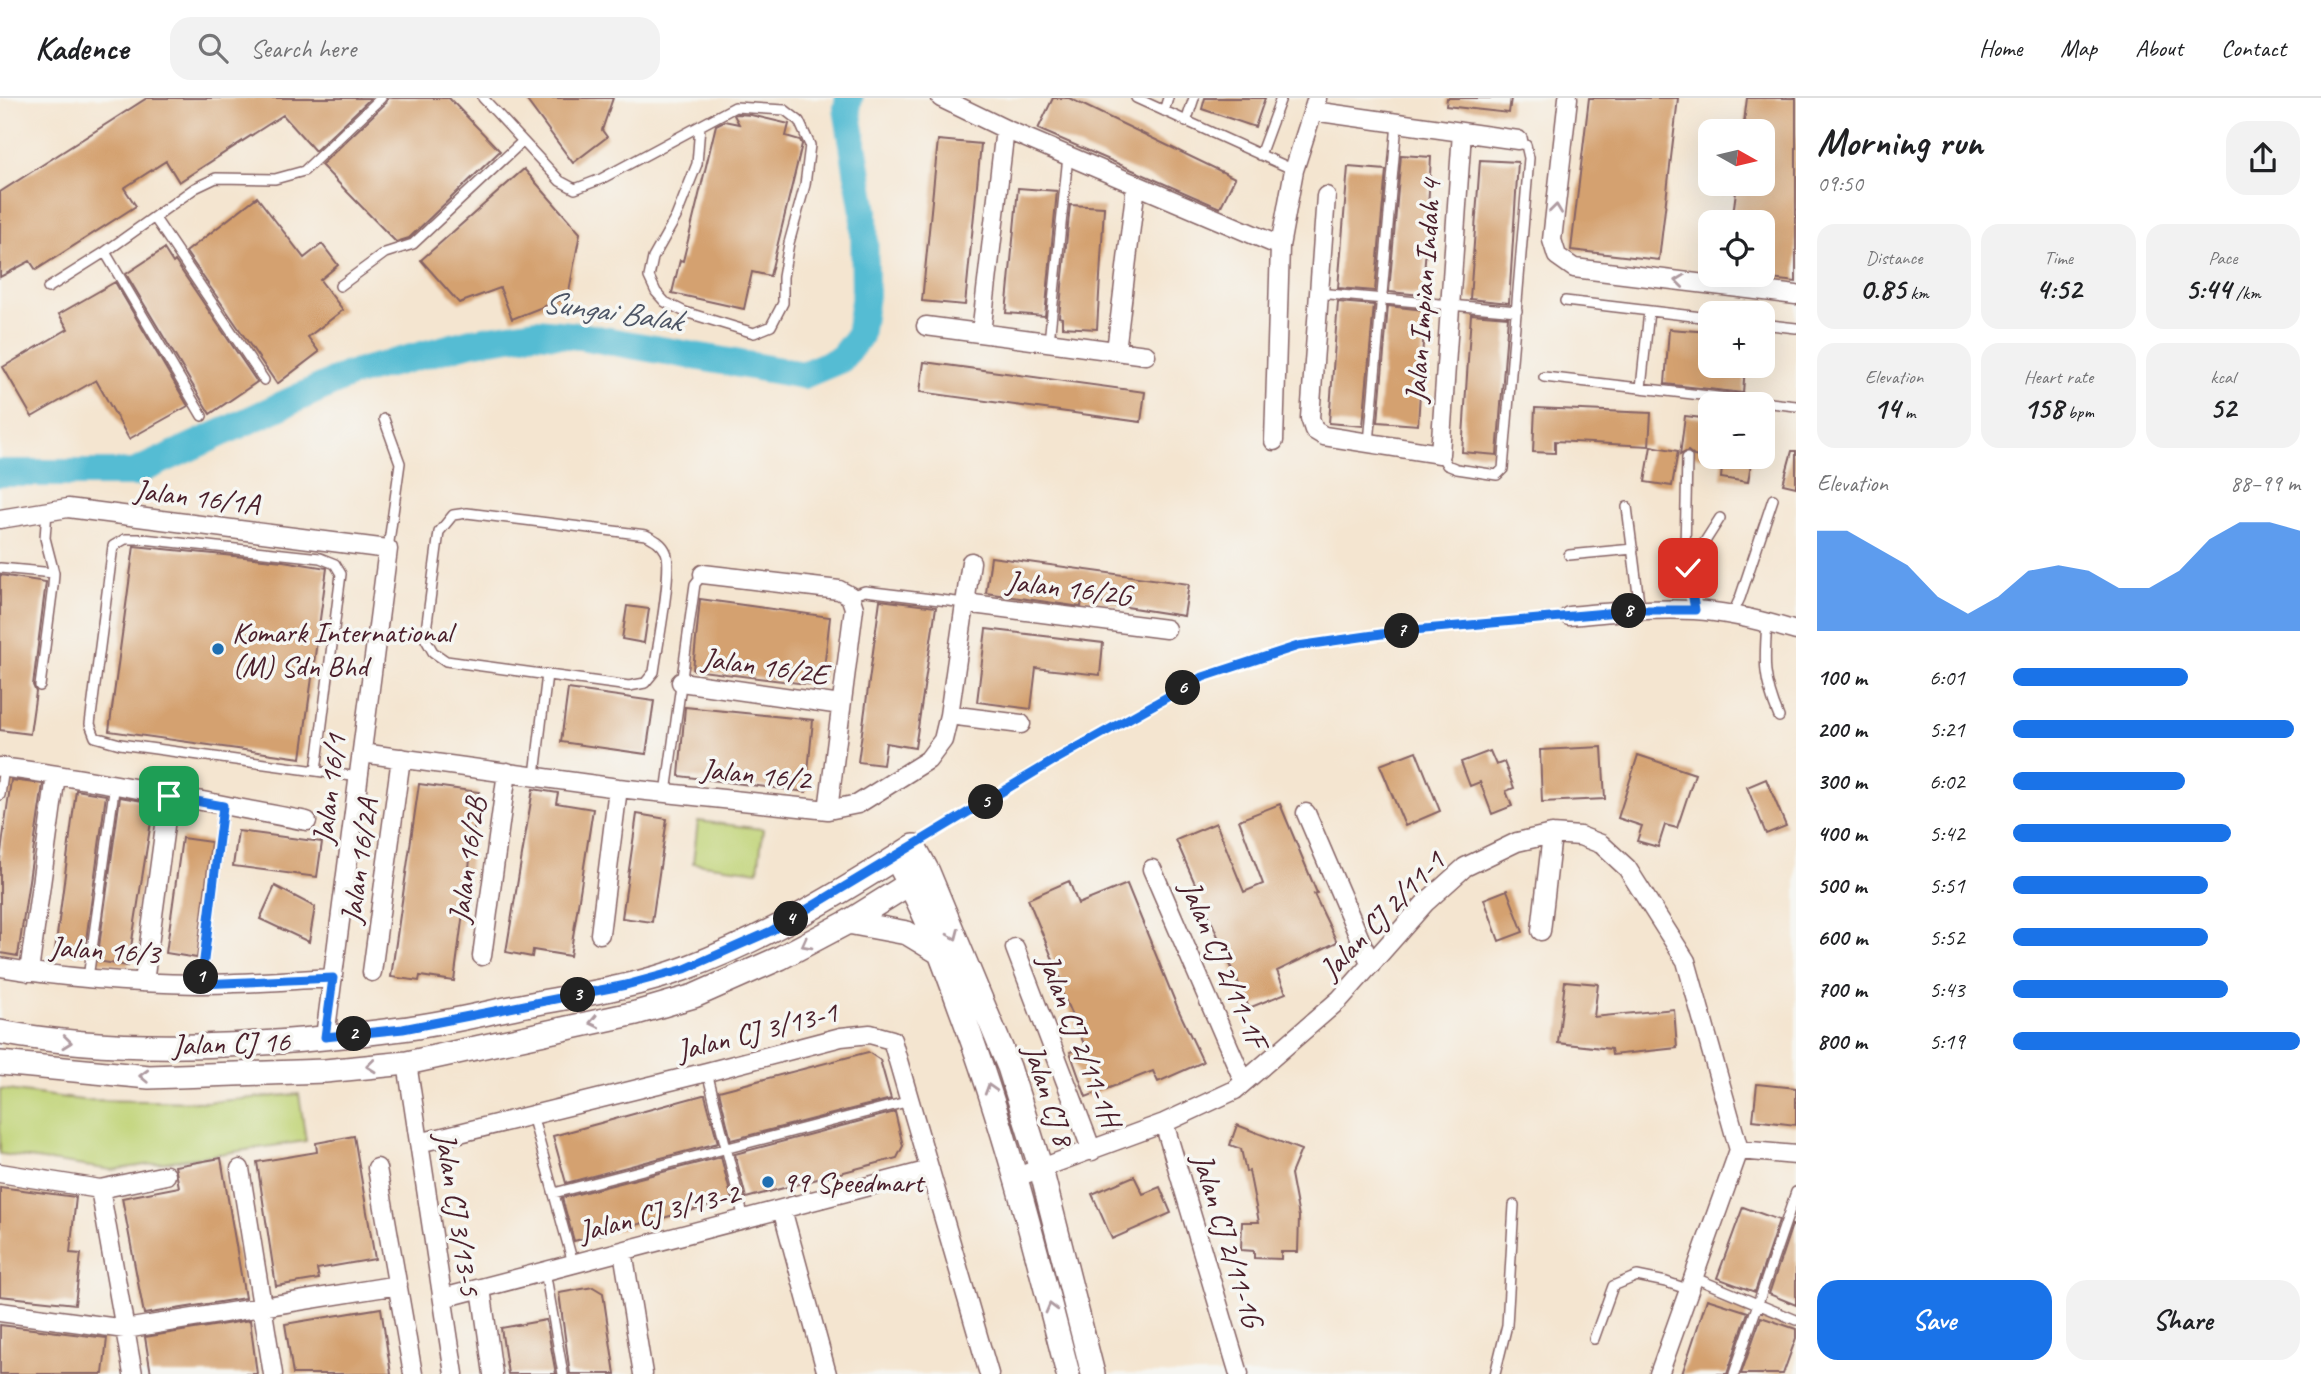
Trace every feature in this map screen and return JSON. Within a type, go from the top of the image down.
[{"type":"street","points":[[941,98],[1005,129],[1280,246]]},
{"type":"street","points":[[1569,98],[1552,240],[1557,256],[1574,268],[1796,295]]},
{"type":"street","points":[[1274,441],[1280,246],[1294,170],[1315,104],[1397,123],[1518,140]]},
{"type":"street","points":[[981,333],[1005,129]]},
{"type":"street","name":"Jalan Impian Indah 4","points":[[1440,454],[1462,132]]},
{"type":"street","points":[[1116,351],[1136,185]]},
{"type":"street","points":[[1326,196],[1310,418],[1314,430],[1324,436],[1440,454]]},
{"type":"street","points":[[926,326],[1146,355]]},
{"type":"street","name":"Jalan 16/1A","points":[[0,519],[68,508],[388,549]]},
{"type":"street","name":"Jalan 16/1","points":[[325,1037],[388,549]]},
{"type":"street","name":"Jalan 16/2","points":[[362,753],[618,788],[828,810],[858,804],[928,760],[943,740],[971,562]]},
{"type":"street","points":[[703,575],[839,590],[852,602],[828,810]]},
{"type":"street","name":"Jalan 16/2G","points":[[965,603],[1166,629]]},
{"type":"street","points":[[1569,616],[1640,610],[1695,610],[1767,622],[1796,631]]},
{"type":"street","name":"Jalan 16/2E","points":[[681,682],[841,705]]},
{"type":"street","points":[[949,715],[1021,724]]},
{"type":"street","name":"Jalan 16/2A","points":[[372,972],[401,758]]},
{"type":"street","points":[[2,768],[115,783],[169,796],[307,821]]},
{"type":"street","name":"Jalan 16/2B","points":[[482,956],[507,772]]},
{"type":"street","points":[[29,972],[56,775]]},
{"type":"street","points":[[600,934],[618,788]]},
{"type":"street","points":[[144,982],[169,796]]},
{"type":"street","points":[[1306,813],[1371,965]]},
{"type":"street","points":[[1541,931],[1552,834]]},
{"type":"street","name":"Jalan CJ 2/11-1","points":[[1017,1177],[1164,1123],[1235,1090],[1340,999],[1424,903],[1465,867],[1517,842],[1552,834],[1580,836],[1601,844],[1627,868],[1686,961],[1739,1150]]},
{"type":"street","name":"Jalan CJ 8","points":[[905,852],[1009,1066],[1041,1169],[1093,1374]]},
{"type":"street","name":"Jalan CJ 16","points":[[0,1032],[36,1039],[93,1044],[149,1045],[325,1037],[416,1026],[626,985],[685,969],[771,931],[905,852]]},
{"type":"street","name":"Jalan CJ 2/11-1F","points":[[1152,869],[1244,1082]]},
{"type":"street","name":"Jalan CJ 8","points":[[919,877],[940,953],[985,1073],[1017,1177],[1068,1374]]},
{"type":"street","name":"Jalan CJ 16","points":[[0,1063],[149,1077],[325,1071],[407,1063],[636,1013],[694,996],[780,958],[848,922],[919,877]]},
{"type":"street","points":[[848,922],[907,933],[940,953]]},
{"type":"street","name":"Jalan CJ 2/11-1H","points":[[1015,948],[1093,1151]]},
{"type":"street","name":"Jalan 16/3","points":[[0,967],[88,978],[201,984],[333,978]]},
{"type":"street","name":"Jalan CJ 3/13-1","points":[[419,1143],[841,1037],[870,1034],[892,1040],[989,1374]]},
{"type":"street","name":"Jalan CJ 3/13-5","points":[[407,1063],[454,1374]]},
{"type":"street","name":"Jalan CJ 2/11-1G","points":[[1164,1123],[1239,1374]]},
{"type":"street","points":[[1659,1374],[1739,1150],[1796,1155]]},
{"type":"street","points":[[377,1168],[414,1374]]},
{"type":"street","points":[[240,1169],[273,1374]]},
{"type":"street","name":"Jalan CJ 3/13-2","points":[[443,1298],[930,1170]]},
{"type":"street","points":[[0,1173],[100,1189],[166,1175]]},
{"type":"street","points":[[100,1189],[133,1374]]},
{"type":"street","points":[[782,1209],[827,1374]]},
{"type":"street","points":[[623,1251],[643,1374]]},
{"type":"street","points":[[0,1312],[125,1329],[398,1285]]},
{"type":"street","name":"Jalan CJ 3/13-5","points":[[481,1288],[493,1374]]},
{"type":"lane","points":[[48,288],[105,252],[195,188],[216,178],[275,179],[304,171],[381,98]]},
{"type":"lane","points":[[483,98],[560,181],[575,189],[601,179],[735,107],[785,110],[800,121],[810,145],[805,185],[783,277],[783,303],[771,326],[754,333],[685,312],[665,302],[656,292],[649,277],[653,258],[676,217],[697,164],[700,126]]},
{"type":"lane","points":[[1136,98],[1294,170]]},
{"type":"lane","points":[[1164,111],[1168,98]]},
{"type":"lane","points":[[1186,122],[1194,98]]},
{"type":"lane","points":[[1260,155],[1280,98]]},
{"type":"lane","points":[[1369,443],[1397,123]]},
{"type":"lane","points":[[1440,454],[1447,465],[1457,469],[1497,475],[1503,469],[1529,158],[1527,145],[1518,140]]},
{"type":"lane","points":[[340,286],[385,253],[413,244],[523,141]]},
{"type":"lane","points":[[1049,342],[1068,156]]},
{"type":"lane","points":[[154,217],[264,380]]},
{"type":"lane","points":[[105,252],[202,416]]},
{"type":"lane","points":[[1318,293],[1517,312]]},
{"type":"lane","points":[[1565,301],[1698,317]]},
{"type":"lane","points":[[1642,388],[1649,311]]},
{"type":"lane","points":[[1775,326],[1796,328]]},
{"type":"lane","points":[[1544,377],[1796,406]]},
{"type":"lane","points":[[384,419],[400,463],[388,549]]},
{"type":"lane","points":[[1687,458],[1685,550],[1695,610]]},
{"type":"lane","points":[[1732,615],[1773,499]]},
{"type":"lane","points":[[1627,507],[1640,610]]},
{"type":"lane","points":[[40,686],[54,573],[45,538],[47,511]]},
{"type":"lane","points":[[467,513],[646,535],[659,542],[666,553],[668,570],[654,672],[645,683],[629,686],[547,674],[446,662],[433,652],[425,638],[439,532],[453,515],[467,513]]},
{"type":"lane","points":[[1688,568],[1720,518]]},
{"type":"lane","points":[[316,771],[341,574],[335,564],[320,558],[143,539],[125,539],[113,546],[90,723],[95,737],[120,744],[359,777]]},
{"type":"lane","points":[[1569,555],[1633,549]]},
{"type":"lane","points":[[0,568],[54,573]]},
{"type":"lane","points":[[666,793],[695,584],[703,575]]},
{"type":"lane","points":[[852,602],[864,591],[965,603]]},
{"type":"lane","points":[[1767,622],[1764,660],[1767,689],[1779,717]]},
{"type":"lane","points":[[535,775],[547,674]]},
{"type":"lane","points":[[0,795],[2,768]]},
{"type":"lane","points":[[88,978],[115,783]]},
{"type":"lane","points":[[201,984],[223,806]]},
{"type":"lane","points":[[707,1072],[744,1219]]},
{"type":"lane","points":[[554,1193],[910,1101]]},
{"type":"lane","points":[[532,1115],[573,1263]]},
{"type":"lane","points":[[1734,1374],[1796,1192]]},
{"type":"lane","points":[[1495,1374],[1507,1325],[1514,1205]]},
{"type":"lane","points":[[545,1271],[563,1374]]},
{"type":"lane","points":[[1594,1339],[1613,1286],[1637,1276],[1693,1284],[1757,1303],[1796,1320]]},
{"type":"path","points":[[905,852],[1053,761],[1203,677],[1298,646],[1402,631],[1569,616]]},
{"type":"green space","points":[[698,821],[763,829],[758,871],[693,863]]},
{"type":"green space","points":[[0,1089],[82,1100],[208,1102],[299,1094],[306,1141],[112,1170],[0,1154]]},
{"type":"building","points":[[147,98],[371,98],[315,151],[283,115],[179,182],[166,161],[124,188],[136,206],[36,270],[30,261],[0,277],[0,192]]},
{"type":"building","points":[[388,98],[449,98],[500,151],[409,238],[396,242],[321,165],[386,103]]},
{"type":"building","points":[[525,98],[613,98],[602,130],[607,137],[573,163]]},
{"type":"building","points":[[1053,98],[1069,98],[1235,178],[1220,208],[1038,129]]},
{"type":"building","points":[[1205,98],[1265,98],[1255,127],[1202,109]]},
{"type":"building","points":[[1447,98],[1511,98],[1509,113],[1446,106]]},
{"type":"building","points":[[1589,98],[1678,98],[1659,260],[1571,250]]},
{"type":"building","points":[[1747,98],[1796,98],[1796,282],[1775,280],[1775,210],[1734,210],[1735,196],[1775,196],[1775,119],[1744,119]]},
{"type":"building","points":[[734,115],[789,124],[786,136],[800,140],[802,144],[770,276],[752,272],[744,309],[672,293],[680,260],[683,261],[716,125],[724,121],[739,124]]},
{"type":"building","points":[[938,140],[981,144],[965,305],[922,301]]},
{"type":"building","points":[[1401,155],[1431,157],[1423,295],[1389,292]]},
{"type":"building","points":[[1480,160],[1518,162],[1509,303],[1470,299]]},
{"type":"building","points":[[1348,167],[1386,170],[1375,291],[1338,288]]},
{"type":"building","points":[[524,169],[580,233],[568,297],[512,319],[500,288],[459,303],[421,260]]},
{"type":"building","points":[[1018,188],[1057,191],[1045,316],[1006,313]]},
{"type":"building","points":[[257,197],[304,258],[322,244],[338,265],[320,280],[343,310],[308,337],[319,352],[277,384],[186,252]]},
{"type":"building","points":[[1070,205],[1104,207],[1097,329],[1062,327],[1062,318],[1059,317]]},
{"type":"building","points":[[164,249],[173,263],[175,261],[257,382],[210,414],[126,274]]},
{"type":"building","points":[[115,282],[188,406],[129,439],[96,380],[32,417],[3,367],[68,329],[59,314]]},
{"type":"building","points":[[1338,302],[1374,305],[1363,426],[1329,423]]},
{"type":"building","points":[[1388,306],[1425,310],[1418,425],[1378,422]]},
{"type":"building","points":[[1471,314],[1508,317],[1497,455],[1462,452]]},
{"type":"building","points":[[1669,329],[1698,331],[1698,378],[1744,378],[1743,392],[1665,384]]},
{"type":"building","points":[[924,362],[1145,392],[1141,422],[920,392]]},
{"type":"building","points":[[1535,408],[1651,413],[1649,446],[1555,441],[1555,453],[1533,452]]},
{"type":"building","points":[[1685,416],[1698,418],[1698,457],[1688,451],[1680,455]]},
{"type":"building","points":[[1651,446],[1678,451],[1672,486],[1645,482]]},
{"type":"building","points":[[1792,451],[1796,451],[1796,487],[1783,484]]},
{"type":"building","points":[[1722,469],[1750,469],[1748,482],[1721,478]]},
{"type":"building","name":"Komark International (M) Sdn Bhd","points":[[134,546],[327,568],[301,758],[109,731]]},
{"type":"building","points":[[991,557],[1189,584],[1184,616],[1082,600],[1081,607],[986,593]]},
{"type":"building","points":[[0,575],[46,582],[33,685],[36,692],[30,734],[0,730]]},
{"type":"building","points":[[700,599],[830,617],[822,686],[693,670]]},
{"type":"building","points":[[880,600],[936,607],[915,748],[886,743],[883,765],[858,762]]},
{"type":"building","points":[[627,606],[649,609],[644,643],[622,639]]},
{"type":"building","points":[[986,629],[1103,643],[1100,675],[1036,668],[1031,709],[977,702]]},
{"type":"building","points":[[568,689],[654,701],[646,754],[561,742]]},
{"type":"building","points":[[685,707],[813,720],[806,792],[679,776]]},
{"type":"building","points":[[1602,747],[1605,799],[1542,802],[1540,750]]},
{"type":"building","points":[[1416,751],[1440,811],[1405,826],[1380,765]]},
{"type":"building","points":[[1490,751],[1496,765],[1504,762],[1514,788],[1506,791],[1512,806],[1492,814],[1480,782],[1470,786],[1461,762]]},
{"type":"building","points":[[1638,755],[1695,774],[1677,828],[1665,825],[1658,847],[1637,841],[1642,826],[1618,818]]},
{"type":"building","points":[[1766,779],[1786,826],[1766,834],[1747,787]]},
{"type":"building","points":[[11,780],[43,784],[18,956],[0,953],[0,859]]},
{"type":"building","points":[[419,784],[479,792],[454,981],[420,976],[419,981],[391,977]]},
{"type":"building","points":[[533,789],[558,793],[556,803],[593,809],[570,956],[533,950],[532,957],[506,952]]},
{"type":"building","points":[[76,790],[106,795],[84,955],[55,951]]},
{"type":"building","points":[[120,797],[154,803],[128,966],[97,961]]},
{"type":"building","points":[[1280,804],[1317,893],[1314,894],[1337,942],[1277,971],[1286,993],[1249,1008],[1176,840],[1216,823],[1244,892],[1263,884],[1239,820]]},
{"type":"building","points":[[637,814],[667,819],[652,922],[622,918]]},
{"type":"building","points":[[238,831],[322,842],[317,877],[233,866]]},
{"type":"building","points":[[182,838],[211,842],[197,958],[166,953]]},
{"type":"building","points":[[1069,881],[1078,904],[1127,884],[1178,1009],[1203,1062],[1158,1082],[1153,1071],[1086,1097],[1070,1052],[1085,1046],[1057,981],[1061,979],[1028,899]]},
{"type":"building","points":[[275,886],[315,907],[309,942],[260,919]]},
{"type":"building","points":[[1507,890],[1523,932],[1499,941],[1484,899]]},
{"type":"building","points":[[1565,981],[1598,984],[1594,1017],[1674,1009],[1677,1048],[1612,1055],[1611,1049],[1558,1043]]},
{"type":"building","points":[[868,1052],[880,1060],[891,1099],[731,1140],[719,1091]]},
{"type":"building","points":[[1757,1084],[1796,1088],[1796,1125],[1753,1120]]},
{"type":"building","points":[[705,1095],[718,1143],[566,1183],[553,1136]]},
{"type":"building","points":[[895,1112],[903,1146],[897,1158],[746,1198],[735,1154]]},
{"type":"building","points":[[1237,1125],[1301,1150],[1291,1174],[1299,1217],[1298,1252],[1281,1252],[1281,1259],[1254,1258],[1254,1251],[1241,1250],[1242,1222],[1259,1222],[1249,1171],[1246,1172],[1241,1149],[1230,1145]]},
{"type":"building","points":[[354,1136],[375,1259],[317,1269],[319,1279],[276,1286],[257,1162],[317,1152],[316,1143]]},
{"type":"building","points":[[721,1157],[732,1200],[574,1241],[562,1198]]},
{"type":"building","points":[[221,1158],[245,1298],[144,1314],[122,1198],[179,1187],[175,1166]]},
{"type":"building","points":[[1134,1176],[1143,1194],[1160,1187],[1171,1213],[1112,1239],[1092,1194]]},
{"type":"building","points":[[0,1187],[76,1197],[70,1253],[81,1254],[75,1304],[0,1296]]},
{"type":"building","points":[[1743,1207],[1779,1220],[1755,1292],[1717,1278]]},
{"type":"building","points":[[1792,1225],[1796,1227],[1796,1305],[1769,1294]]},
{"type":"building","points":[[593,1287],[603,1293],[615,1374],[570,1374],[559,1293]]},
{"type":"building","points":[[1707,1299],[1748,1312],[1727,1374],[1682,1374]]},
{"type":"building","points":[[381,1308],[391,1374],[293,1374],[285,1324]]},
{"type":"building","points":[[1761,1317],[1796,1329],[1796,1338],[1783,1374],[1741,1374]]},
{"type":"building","points":[[250,1320],[257,1374],[151,1374],[145,1337]]},
{"type":"building","points":[[546,1320],[556,1374],[508,1374],[501,1328]]},
{"type":"building","points":[[0,1325],[107,1338],[103,1374],[0,1374]]},
{"type":"waterway","name":"Sungai Balak","points":[[0,473],[134,473],[348,375],[471,342],[536,332],[580,336],[803,375],[841,359],[859,336],[865,295],[864,212],[847,108],[849,98]]},
{"type":"place","name":"Komark International (M) Sdn Bhd","points":[[218,649]]},
{"type":"place","name":"99 Speedmart","points":[[768,1182]]},
{"type":"route","points":[[169,796],[223,806],[201,984],[333,978],[325,1037],[403,1029],[626,985],[685,969],[738,946],[771,931],[1053,761],[1203,677],[1298,646],[1402,631],[1640,610],[1695,610],[1688,568]]}]
